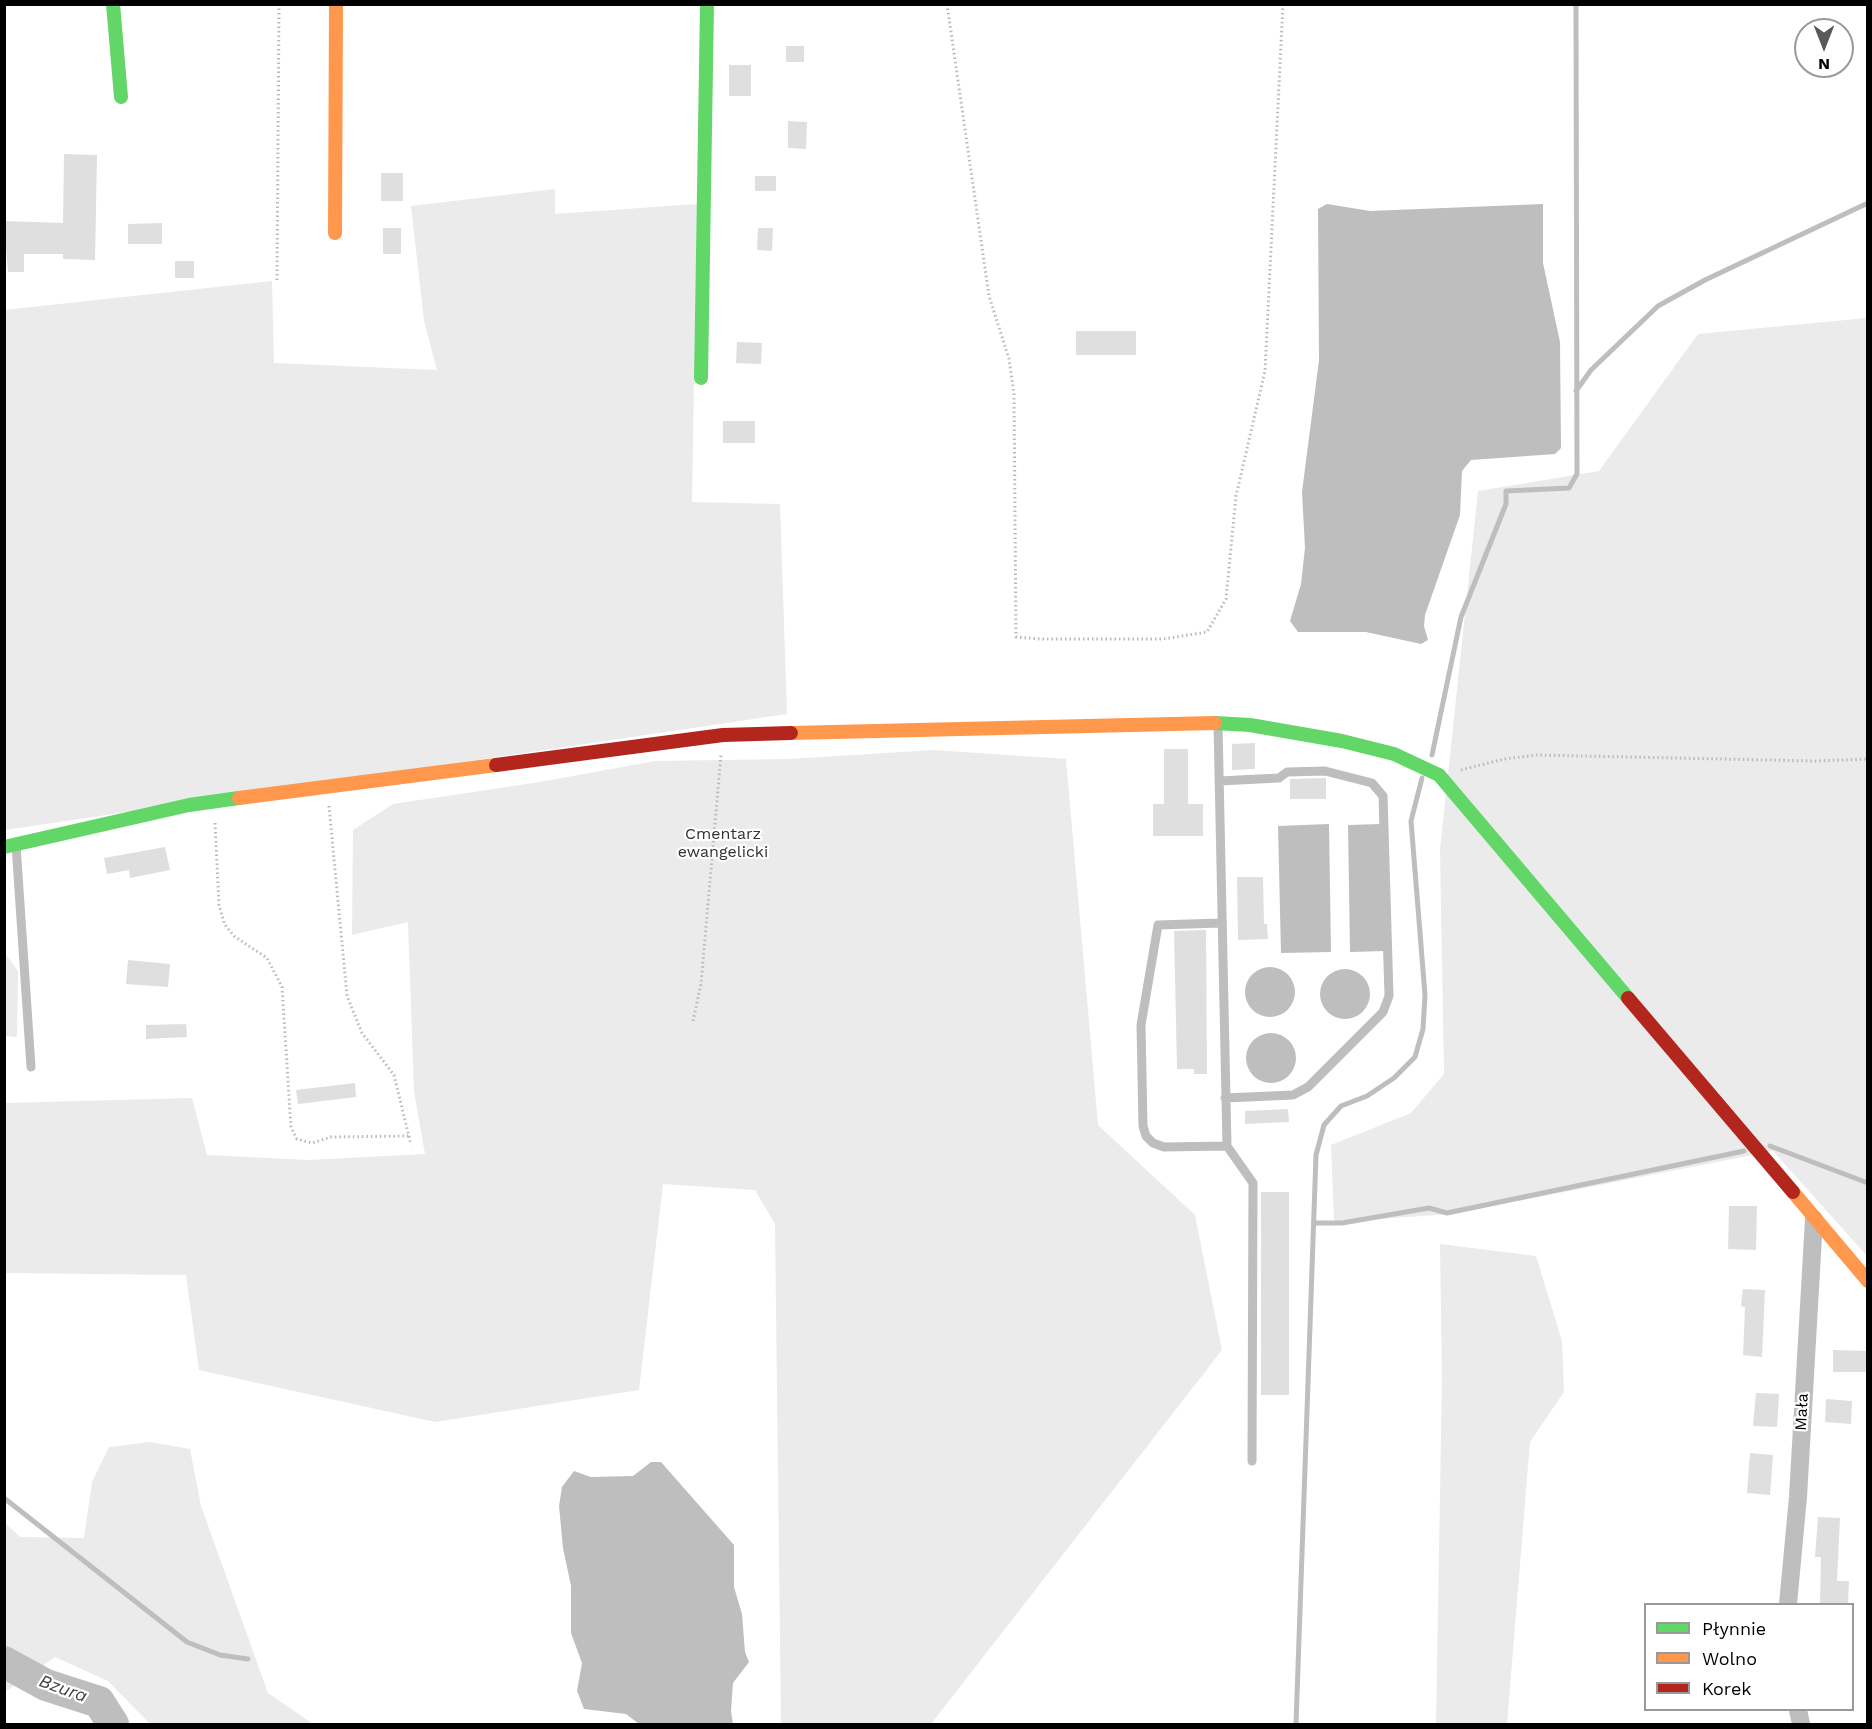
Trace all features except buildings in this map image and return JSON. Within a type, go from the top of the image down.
[{"type":"street","points":[[113,4],[121,97]]},
{"type":"street","points":[[334,233],[336,4]]},
{"type":"street","points":[[701,378],[707,4]]},
{"type":"street","points":[[10,845],[213,802],[723,735],[1218,723],[1250,725],[1342,741],[1394,754],[1439,775],[1868,1281]]},
{"type":"street","name":"Mała","points":[[1788,1603],[1798,1497],[1814,1219]]},
{"type":"lane","points":[[1218,723],[1227,1146],[1253,1183],[1252,1461]]},
{"type":"lane","points":[[1219,781],[1279,778],[1287,772],[1325,771],[1372,783],[1383,796],[1389,996],[1383,1012],[1308,1087],[1293,1095],[1225,1098]]},
{"type":"lane","points":[[10,845],[31,1067]]},
{"type":"lane","points":[[1221,923],[1158,926],[1141,1025],[1143,1126],[1146,1136],[1153,1143],[1164,1147],[1227,1146]]},
{"type":"path","points":[[277,280],[279,4]]},
{"type":"path","points":[[947,4],[990,296],[1009,359],[1014,394],[1016,637],[1163,639],[1207,632],[1226,599],[1236,495],[1265,371],[1272,175],[1283,4]]},
{"type":"path","points":[[693,1021],[703,973],[723,735]]},
{"type":"path","points":[[1439,775],[1503,759],[1537,755],[1868,759]]},
{"type":"path","points":[[327,787],[347,996],[362,1033],[394,1075],[411,1145]]},
{"type":"path","points":[[213,802],[219,905],[225,925],[234,936],[267,958],[282,987],[291,1127],[297,1139],[312,1143],[331,1137],[409,1136]]},
{"type":"green space","points":[[555,189],[555,214],[697,204],[692,502],[780,504],[787,714],[5,830],[4,310],[272,281],[274,363],[437,370],[424,321],[411,206]]},
{"type":"green space","points":[[1867,318],[1867,1256],[1773,1151],[1452,1214],[1334,1222],[1331,1145],[1411,1113],[1444,1074],[1440,850],[1478,491],[1599,471],[1698,334]]},
{"type":"green space","name":"Cmentarz ewangelicki","points":[[934,750],[1066,759],[1098,1125],[1195,1215],[1222,1350],[931,1724],[781,1724],[775,1224],[755,1190],[663,1184],[639,1390],[435,1422],[199,1370],[186,1275],[5,1273],[5,1103],[192,1098],[207,1155],[308,1160],[425,1154],[414,1092],[408,922],[352,935],[353,830],[393,804],[540,782],[655,761],[789,759]]},
{"type":"green space","points":[[4,952],[18,971],[17,1037],[5,1036]]},
{"type":"green space","points":[[1440,1244],[1536,1256],[1562,1341],[1564,1392],[1530,1442],[1507,1724],[1436,1724],[1442,1378]]},
{"type":"green space","points":[[150,1442],[190,1449],[201,1506],[268,1693],[313,1724],[150,1724],[108,1681],[55,1657],[5,1692],[5,1523],[20,1537],[84,1538],[92,1482],[109,1447]]},
{"type":"shaded area","points":[[1327,204],[1370,211],[1543,204],[1543,263],[1560,342],[1561,448],[1555,454],[1471,460],[1462,471],[1460,515],[1425,615],[1424,626],[1428,640],[1421,644],[1366,632],[1298,632],[1290,621],[1301,584],[1305,548],[1302,492],[1319,360],[1318,209]]},
{"type":"shaded area","points":[[1329,824],[1331,952],[1281,953],[1278,826]]},
{"type":"shaded area","points":[[1382,824],[1385,951],[1350,952],[1348,825]]},
{"type":"shaded area","points":[[1270,967],[1288,974],[1295,992],[1288,1010],[1270,1017],[1252,1010],[1245,992],[1252,974]]},
{"type":"shaded area","points":[[1345,969],[1363,976],[1370,994],[1363,1012],[1345,1019],[1327,1012],[1320,994],[1327,976]]},
{"type":"shaded area","points":[[1271,1033],[1289,1040],[1296,1058],[1289,1076],[1271,1083],[1253,1076],[1246,1058],[1253,1040]]},
{"type":"shaded area","points":[[651,1462],[661,1462],[734,1545],[734,1587],[742,1614],[745,1652],[749,1662],[733,1683],[731,1711],[733,1724],[639,1724],[626,1714],[584,1709],[577,1691],[582,1663],[571,1633],[571,1586],[563,1548],[559,1506],[562,1487],[574,1471],[591,1477],[633,1476]]},
{"type":"waterway","points":[[1432,755],[1461,617],[1506,504],[1506,491],[1569,488],[1577,474],[1576,4]]},
{"type":"waterway","points":[[1576,391],[1591,370],[1658,306],[1705,280],[1868,203]]},
{"type":"waterway","points":[[1296,1724],[1316,1155],[1324,1125],[1341,1106],[1367,1096],[1394,1078],[1415,1057],[1423,1029],[1425,995],[1411,821],[1422,778]]},
{"type":"waterway","points":[[1770,1146],[1868,1183]]},
{"type":"waterway","points":[[1314,1223],[1342,1223],[1429,1208],[1447,1213],[1744,1151]]},
{"type":"waterway","points":[[4,1498],[187,1642],[220,1655],[248,1659]]},
{"type":"waterway","name":"Bzura","points":[[4,1662],[46,1685],[99,1702],[113,1724]]},
{"type":"traffic: fast","points":[[113,4],[121,97]]},
{"type":"traffic: fast","points":[[701,378],[707,4]]},
{"type":"traffic: fast","points":[[1215,723],[1250,725],[1342,741],[1394,754],[1439,775],[1628,998]]},
{"type":"traffic: fast","points":[[4,847],[189,805],[239,798]]},
{"type":"traffic: slow","points":[[335,233],[336,4]]},
{"type":"traffic: slow","points":[[791,733],[1215,723]]},
{"type":"traffic: slow","points":[[239,798],[496,765]]},
{"type":"traffic: slow","points":[[1793,1192],[1868,1281]]},
{"type":"traffic: jam","points":[[496,765],[723,735],[791,733]]},
{"type":"traffic: jam","points":[[1628,998],[1793,1192]]}]
